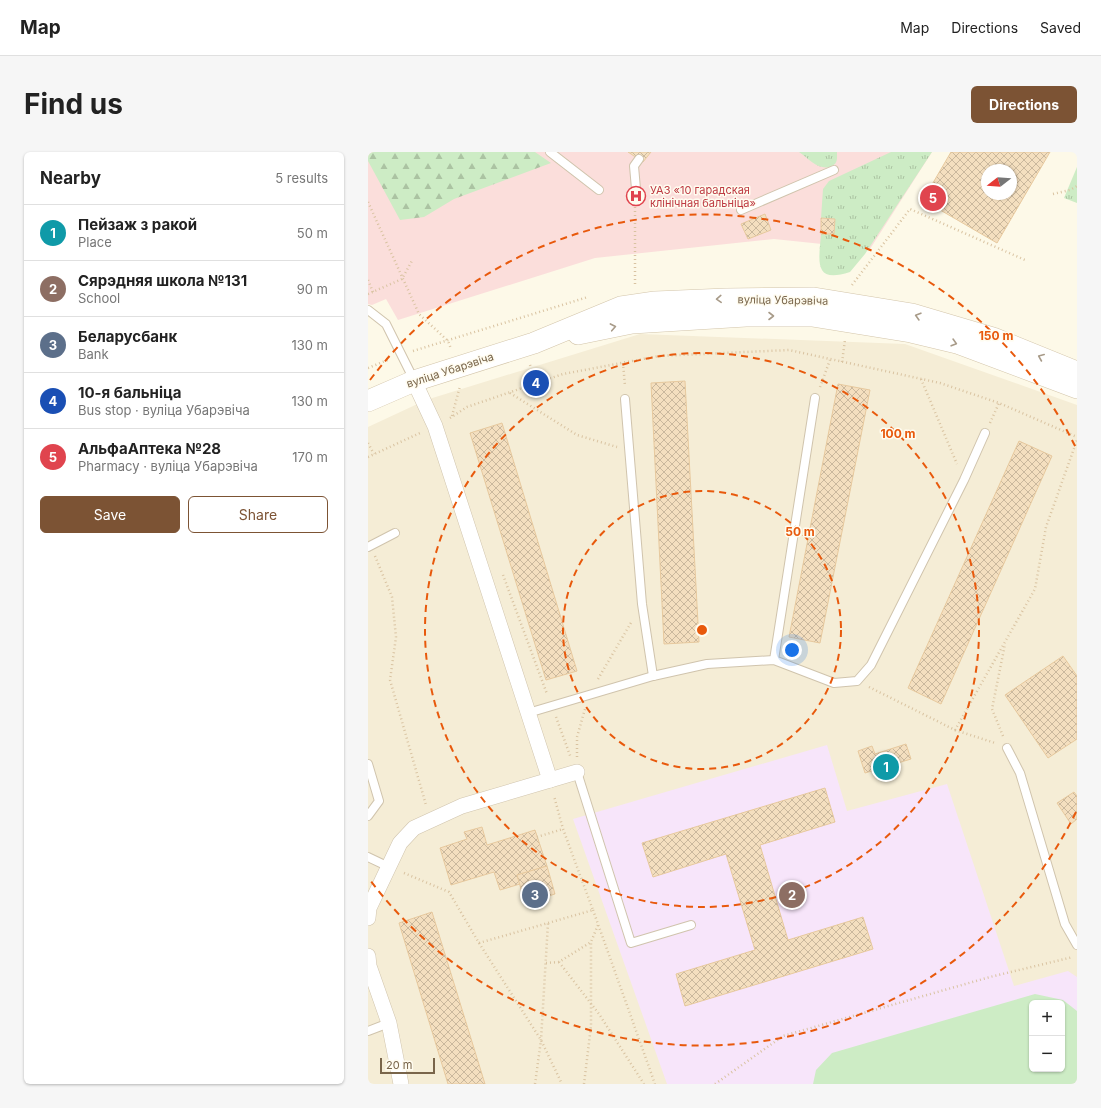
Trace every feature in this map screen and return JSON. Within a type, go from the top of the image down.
[{"type":"main road","name":"вуліца Убарэвіча","points":[[534,344],[621,307],[655,302],[726,298],[814,298],[912,314],[993,338],[1077,372]]},
{"type":"main road","name":"вуліца Убарэвіча","points":[[368,401],[414,381],[534,344],[632,323],[746,316],[812,316],[911,332],[958,343],[1077,388]]},
{"type":"street","points":[[414,381],[435,426],[550,780]]},
{"type":"street","points":[[368,918],[369,908],[400,843],[414,828],[462,806],[577,772]]},
{"type":"street","points":[[368,956],[369,966],[389,1023],[401,1084]]},
{"type":"lane","points":[[550,152],[599,190]]},
{"type":"lane","points":[[636,189],[634,166],[639,159]]},
{"type":"lane","points":[[741,210],[834,170]]},
{"type":"lane","points":[[368,310],[386,324],[414,381]]},
{"type":"lane","points":[[774,660],[815,398]]},
{"type":"lane","points":[[625,400],[642,604],[653,676]]},
{"type":"lane","points":[[528,713],[653,676],[707,664],[774,660],[834,683],[857,681],[872,665],[964,480],[985,433]]},
{"type":"lane","points":[[369,547],[395,533]]},
{"type":"lane","points":[[1007,748],[1020,773],[1065,924],[1077,945]]},
{"type":"lane","points":[[368,764],[379,801],[368,816]]},
{"type":"lane","points":[[577,772],[631,943],[691,926]]},
{"type":"lane","points":[[368,857],[388,867]]},
{"type":"lane","points":[[368,1031],[389,1023]]},
{"type":"path","points":[[1053,194],[1070,190],[1077,186]]},
{"type":"path","points":[[635,284],[636,189]]},
{"type":"path","points":[[368,202],[418,314],[448,341]]},
{"type":"path","points":[[853,283],[910,209],[1025,260]]},
{"type":"path","points":[[368,294],[402,279],[413,259]]},
{"type":"path","points":[[368,280],[373,292]]},
{"type":"path","points":[[842,362],[845,335]]},
{"type":"path","points":[[368,457],[435,426],[468,407],[564,374],[659,356],[789,350],[830,360],[920,378],[999,403],[1077,437]]},
{"type":"path","points":[[815,398],[830,360]]},
{"type":"path","points":[[624,363],[625,400]]},
{"type":"path","points":[[920,378],[964,480]]},
{"type":"path","points":[[454,425],[452,417],[461,384]]},
{"type":"path","points":[[510,392],[577,435],[615,447],[629,448]]},
{"type":"path","points":[[985,433],[999,403]]},
{"type":"path","points":[[955,730],[1035,589],[1046,527],[1077,440]]},
{"type":"path","points":[[368,443],[374,454]]},
{"type":"path","points":[[369,547],[392,597],[396,637],[390,680],[431,820]]},
{"type":"path","points":[[500,567],[577,772]]},
{"type":"path","points":[[1006,641],[992,709],[1007,748]]},
{"type":"path","points":[[857,681],[955,730],[1007,748]]},
{"type":"path","points":[[550,780],[563,829],[655,1084]]},
{"type":"path","points":[[537,837],[563,829]]},
{"type":"path","points":[[388,867],[449,892],[479,943],[541,1040],[562,1084]]},
{"type":"path","points":[[479,943],[593,910]]},
{"type":"path","points":[[535,1084],[541,1040],[548,923]]},
{"type":"path","points":[[584,1084],[588,1060],[591,942],[598,925]]},
{"type":"path","points":[[546,963],[558,962],[591,942]]},
{"type":"path","points":[[715,1084],[783,1036],[990,977],[1077,956]]},
{"type":"path","points":[[558,962],[590,1002],[644,1084]]},
{"type":"shaded area","name":"УАЗ «10 гарадская клінічная бальніца»","points":[[368,152],[932,152],[870,249],[774,239],[595,258],[398,320],[386,299],[372,305],[368,304]]},
{"type":"shaded area","points":[[640,334],[905,344],[1077,405],[1077,1084],[368,1084],[368,427],[426,400]]},
{"type":"shaded area","points":[[827,745],[847,811],[947,784],[1014,986],[1068,971],[1077,977],[1077,1084],[667,1084],[573,819]]},
{"type":"green space","points":[[368,152],[535,152],[551,163],[454,199],[424,217],[400,220],[368,161]]},
{"type":"green space","points":[[799,152],[837,152],[837,160],[832,166],[823,167],[815,164]]},
{"type":"green space","points":[[891,152],[932,152],[865,254],[850,272],[830,275],[824,272],[821,268],[819,253],[821,234],[834,234],[835,219],[821,218],[823,189],[829,181]]},
{"type":"green space","points":[[1077,167],[1077,203],[1064,198]]},
{"type":"green space","points":[[1035,994],[1063,1000],[1029,1000],[1029,1072],[1065,1072],[1065,1002],[1077,1011],[1077,1084],[813,1084],[816,1070],[832,1053]]},
{"type":"building","points":[[628,152],[651,152],[643,162]]},
{"type":"building","points":[[951,152],[1050,152],[997,243],[923,200]]},
{"type":"building","points":[[765,214],[771,230],[748,239],[741,224]]},
{"type":"building","points":[[821,218],[835,219],[834,234],[821,234]]},
{"type":"building","points":[[685,381],[699,642],[664,644],[651,383]]},
{"type":"building","points":[[838,384],[870,390],[820,643],[789,637]]},
{"type":"building","points":[[502,423],[577,671],[546,680],[470,433]]},
{"type":"building","points":[[1019,441],[1052,456],[941,704],[908,688]]},
{"type":"building","points":[[1063,656],[1077,676],[1077,739],[1048,758],[1005,695]]},
{"type":"building","points":[[906,744],[911,759],[865,773],[858,751],[872,746],[875,754]]},
{"type":"building","points":[[825,788],[835,822],[760,845],[788,940],[863,917],[873,949],[685,1006],[676,974],[755,950],[726,854],[653,877],[642,843]]},
{"type":"building","points":[[1074,792],[1077,796],[1077,819],[1071,824],[1057,803]]},
{"type":"building","points":[[482,827],[487,845],[535,830],[547,866],[517,875],[520,884],[500,890],[494,872],[451,885],[440,848],[467,839],[464,832]]},
{"type":"building","points":[[547,866],[555,894],[525,903],[517,875]]},
{"type":"building","points":[[432,912],[485,1084],[448,1084],[399,923]]},
{"type":"place","name":"УАЗ «10 гарадская клінічная бальніца»","points":[[636,196]]},
{"type":"place","name":"АльфаАптека №28","points":[[933,198]]},
{"type":"place","name":"10-я бальніца","points":[[536,383]]},
{"type":"place","name":"Пейзаж з ракой","points":[[886,767]]},
{"type":"place","name":"Беларусбанк","points":[[535,895]]},
{"type":"place","name":"Сярэдняя школа №131","points":[[792,895]]}]
